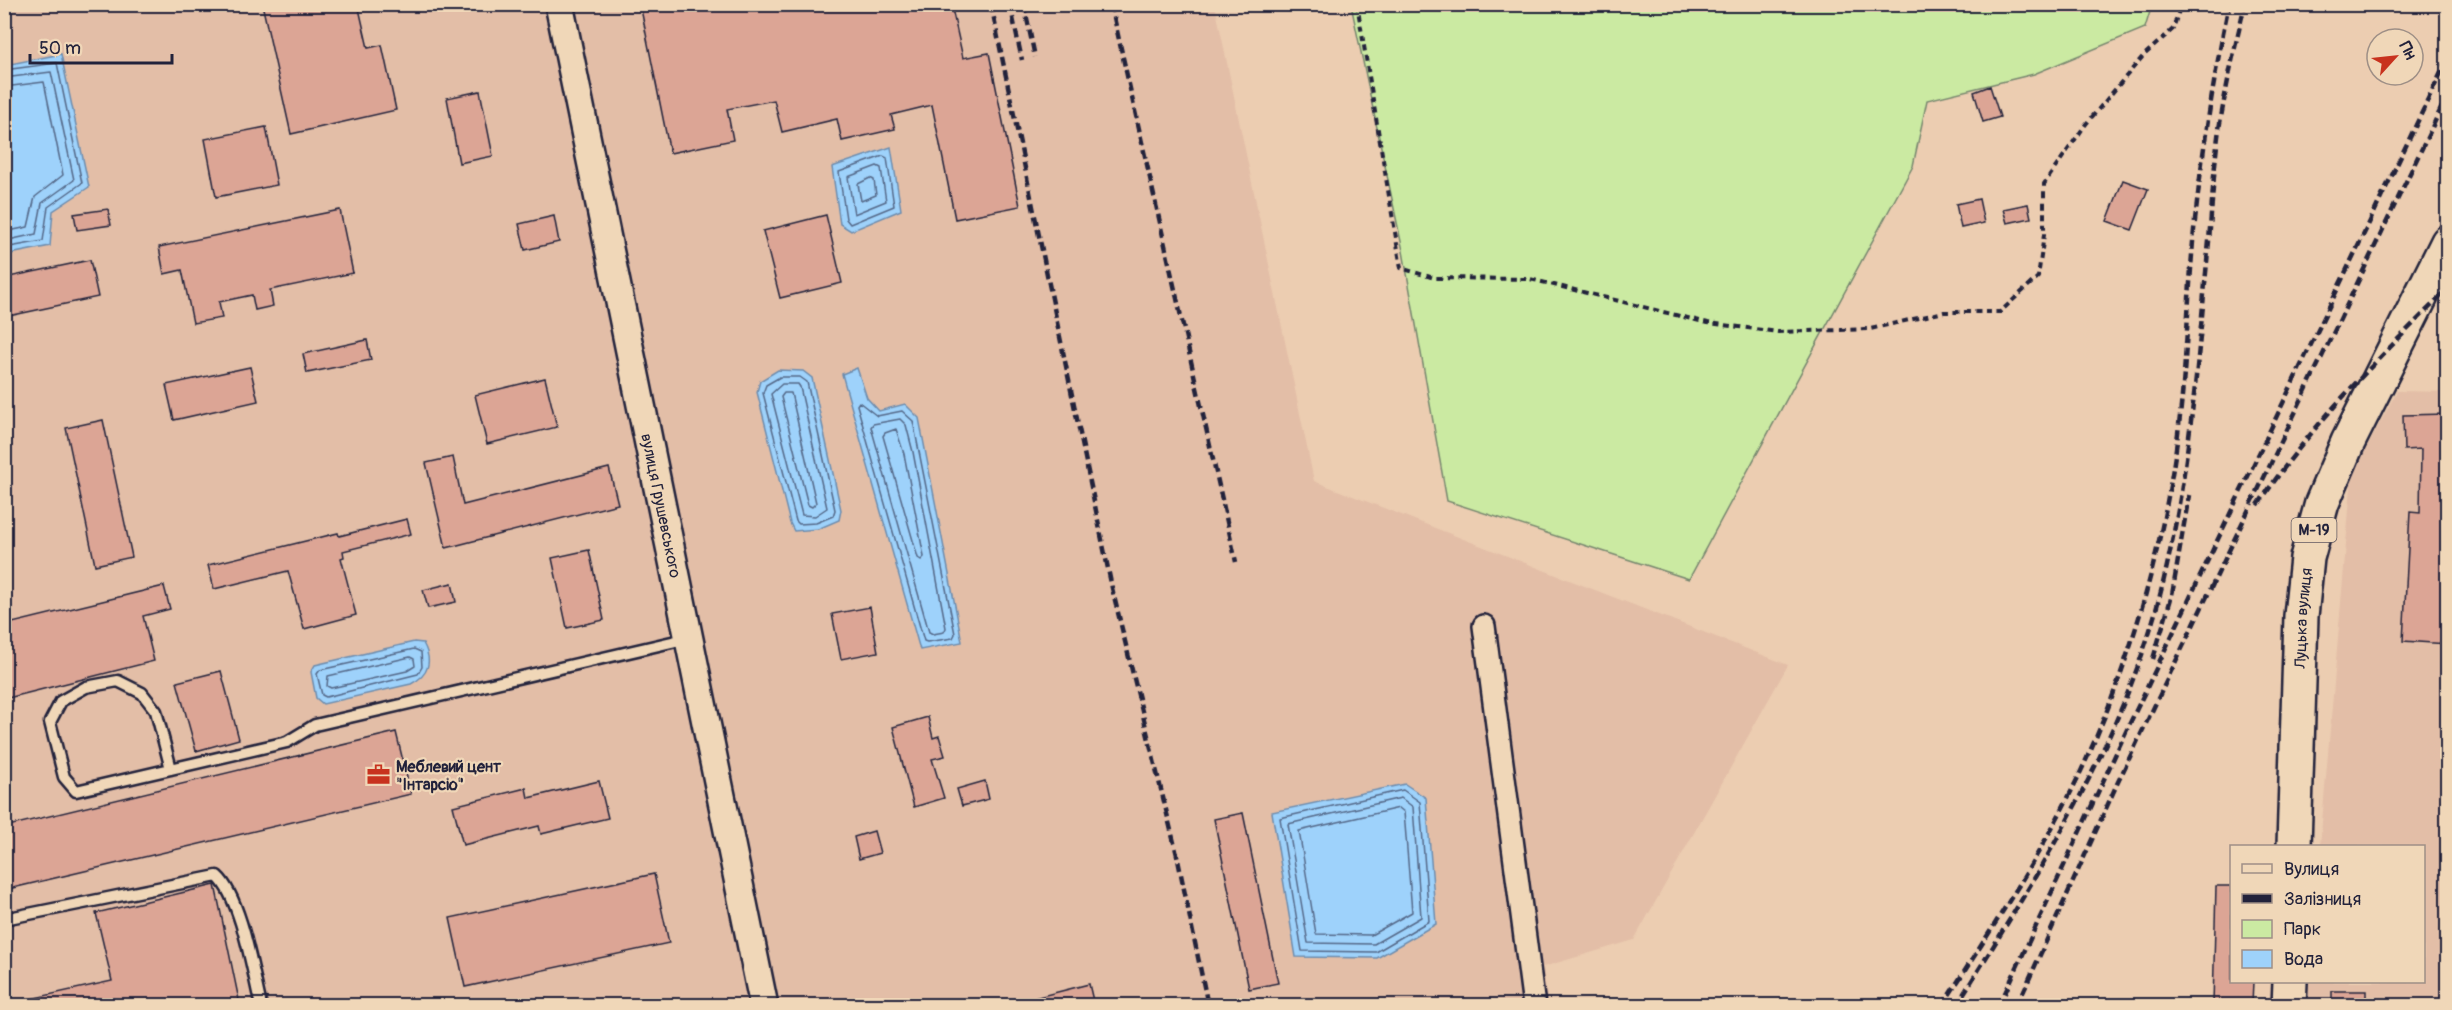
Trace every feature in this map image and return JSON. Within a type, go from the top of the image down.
[{"type":"highway","name":"Луцька вулиця","points":[[2294,845],[2301,616],[2307,558],[2322,503],[2349,442],[2448,242]]},
{"type":"highway","points":[[2289,1005],[2290,983]]},
{"type":"street","name":"вулиця Грушевського","points":[[559,4],[764,1005]]},
{"type":"street","points":[[1484,626],[1534,1005]]},
{"type":"lane","points":[[171,769],[156,711],[142,693],[118,681],[86,687],[61,701],[50,722],[64,777],[76,791],[171,769],[287,742],[315,725],[689,638]]},
{"type":"lane","points":[[4,919],[217,876],[226,884],[235,902],[261,1005]]},
{"type":"path","points":[[1357,4],[1401,268],[1434,278],[1530,279],[1708,323],[1778,332],[1870,329],[1944,312],[2000,312],[2038,277],[2044,235],[2044,184],[2086,124],[2145,54],[2174,29],[2181,4]]},
{"type":"shaded area","points":[[5,5],[1215,5],[1314,481],[1788,665],[1634,940],[1543,967],[1548,1005],[5,1006]]},
{"type":"shaded area","points":[[2397,391],[2447,392],[2447,1005],[2308,1006],[2309,983],[2425,983],[2425,845],[2320,845],[2352,475]]},
{"type":"green space","points":[[1351,4],[2152,5],[2145,28],[2034,74],[1927,100],[1913,166],[1689,579],[1447,501],[1403,251]]},
{"type":"water","points":[[61,54],[89,187],[53,211],[50,246],[5,255],[5,65]]},
{"type":"water","points":[[891,147],[901,210],[851,231],[840,224],[832,167]]},
{"type":"water","points":[[857,368],[867,398],[879,411],[905,404],[919,418],[962,642],[920,650],[842,374]]},
{"type":"water","points":[[778,370],[803,371],[812,378],[841,510],[839,520],[818,529],[794,531],[790,523],[757,392],[760,381]]},
{"type":"water","points":[[414,642],[423,643],[428,656],[428,667],[422,676],[411,684],[323,704],[316,698],[311,672],[315,665]]},
{"type":"water","points":[[1405,784],[1426,798],[1436,924],[1377,958],[1296,957],[1272,812]]},
{"type":"building","points":[[262,4],[358,4],[368,48],[382,45],[396,110],[291,134]]},
{"type":"building","points":[[640,4],[951,4],[963,58],[989,53],[1020,206],[955,219],[932,105],[891,115],[895,129],[842,141],[837,119],[782,132],[774,100],[727,109],[733,140],[670,153]]},
{"type":"building","points":[[1990,86],[2000,117],[1983,122],[1974,92]]},
{"type":"building","points":[[480,91],[493,156],[459,163],[447,98]]},
{"type":"building","points":[[266,127],[277,185],[216,197],[205,139]]},
{"type":"building","points":[[2123,180],[2148,189],[2132,230],[2107,221]]},
{"type":"building","points":[[1979,199],[1984,223],[1961,228],[1956,204]]},
{"type":"building","points":[[2028,204],[2031,218],[2007,223],[2003,209]]},
{"type":"building","points":[[108,209],[111,225],[77,230],[74,214]]},
{"type":"building","points":[[340,210],[353,273],[270,290],[273,306],[255,310],[252,295],[219,302],[222,318],[193,323],[182,270],[164,274],[159,247]]},
{"type":"building","points":[[826,215],[842,283],[780,298],[763,231]]},
{"type":"building","points":[[554,216],[559,242],[525,250],[519,224]]},
{"type":"building","points":[[90,260],[98,297],[4,317],[4,278]]},
{"type":"building","points":[[367,340],[371,360],[307,373],[303,354]]},
{"type":"building","points":[[250,367],[258,401],[174,420],[166,385]]},
{"type":"building","points":[[545,378],[557,427],[487,444],[475,395]]},
{"type":"building","points":[[2448,414],[2448,644],[2403,641],[2410,512],[2420,513],[2421,449],[2404,450],[2403,415]]},
{"type":"building","points":[[103,420],[132,557],[95,565],[66,428]]},
{"type":"building","points":[[453,457],[463,505],[609,468],[618,504],[446,548],[426,463]]},
{"type":"building","points":[[407,519],[411,534],[343,551],[344,557],[341,558],[356,615],[304,629],[288,571],[214,589],[208,565],[338,533],[339,536]]},
{"type":"building","points":[[589,550],[604,620],[567,628],[552,558]]},
{"type":"building","points":[[452,583],[456,602],[428,608],[423,590]]},
{"type":"building","points":[[164,586],[170,609],[143,616],[154,661],[4,699],[4,625]]},
{"type":"building","points":[[870,607],[878,652],[841,659],[832,614]]},
{"type":"building","points":[[221,671],[239,739],[196,751],[177,682]]},
{"type":"building","points":[[928,717],[933,738],[939,736],[945,756],[932,759],[944,798],[914,807],[893,727]]},
{"type":"building","points":[[396,732],[411,794],[4,890],[4,827]]},
{"type":"building","points":[[599,781],[608,818],[541,834],[539,826],[463,845],[453,806],[526,788],[528,798]]},
{"type":"building","points":[[985,781],[989,799],[962,806],[957,789]]},
{"type":"building","points":[[1243,813],[1278,983],[1249,989],[1214,819]]},
{"type":"building","points":[[874,831],[880,853],[859,859],[854,837]]},
{"type":"building","points":[[654,874],[669,943],[465,987],[450,918]]},
{"type":"building","points":[[215,885],[240,1005],[30,1005],[30,999],[112,981],[96,913]]},
{"type":"building","points":[[2216,886],[2230,886],[2230,983],[2253,983],[2252,1005],[2213,1005]]},
{"type":"building","points":[[1089,984],[1094,1005],[1026,1005],[1026,1000]]},
{"type":"building","points":[[2332,991],[2366,991],[2366,1005],[2332,1005]]},
{"type":"railway","points":[[991,4],[1112,588],[1177,855],[1208,1006]]},
{"type":"railway","points":[[1010,4],[1022,60]]},
{"type":"railway","points":[[1024,4],[1035,57]]},
{"type":"railway","points":[[1111,4],[1236,562]]},
{"type":"railway","points":[[1942,1006],[2019,884],[2072,790],[2115,688],[2150,579],[2173,468],[2184,379],[2197,202],[2213,88],[2229,4]]},
{"type":"railway","points":[[1956,1006],[2018,905],[2077,802],[2127,695],[2147,640],[2163,583],[2187,455],[2219,129],[2245,4]]},
{"type":"railway","points":[[1999,1006],[2130,723],[2448,58]]},
{"type":"railway","points":[[2017,1006],[2117,784],[2448,94]]},
{"type":"railway","points":[[2258,505],[2323,419],[2448,289]]},
{"type":"railway","points":[[2153,659],[2172,595],[2189,495]]},
{"type":"place","name":"Меблевий цент \"Інтарсіо\"","points":[[378,775]]}]
